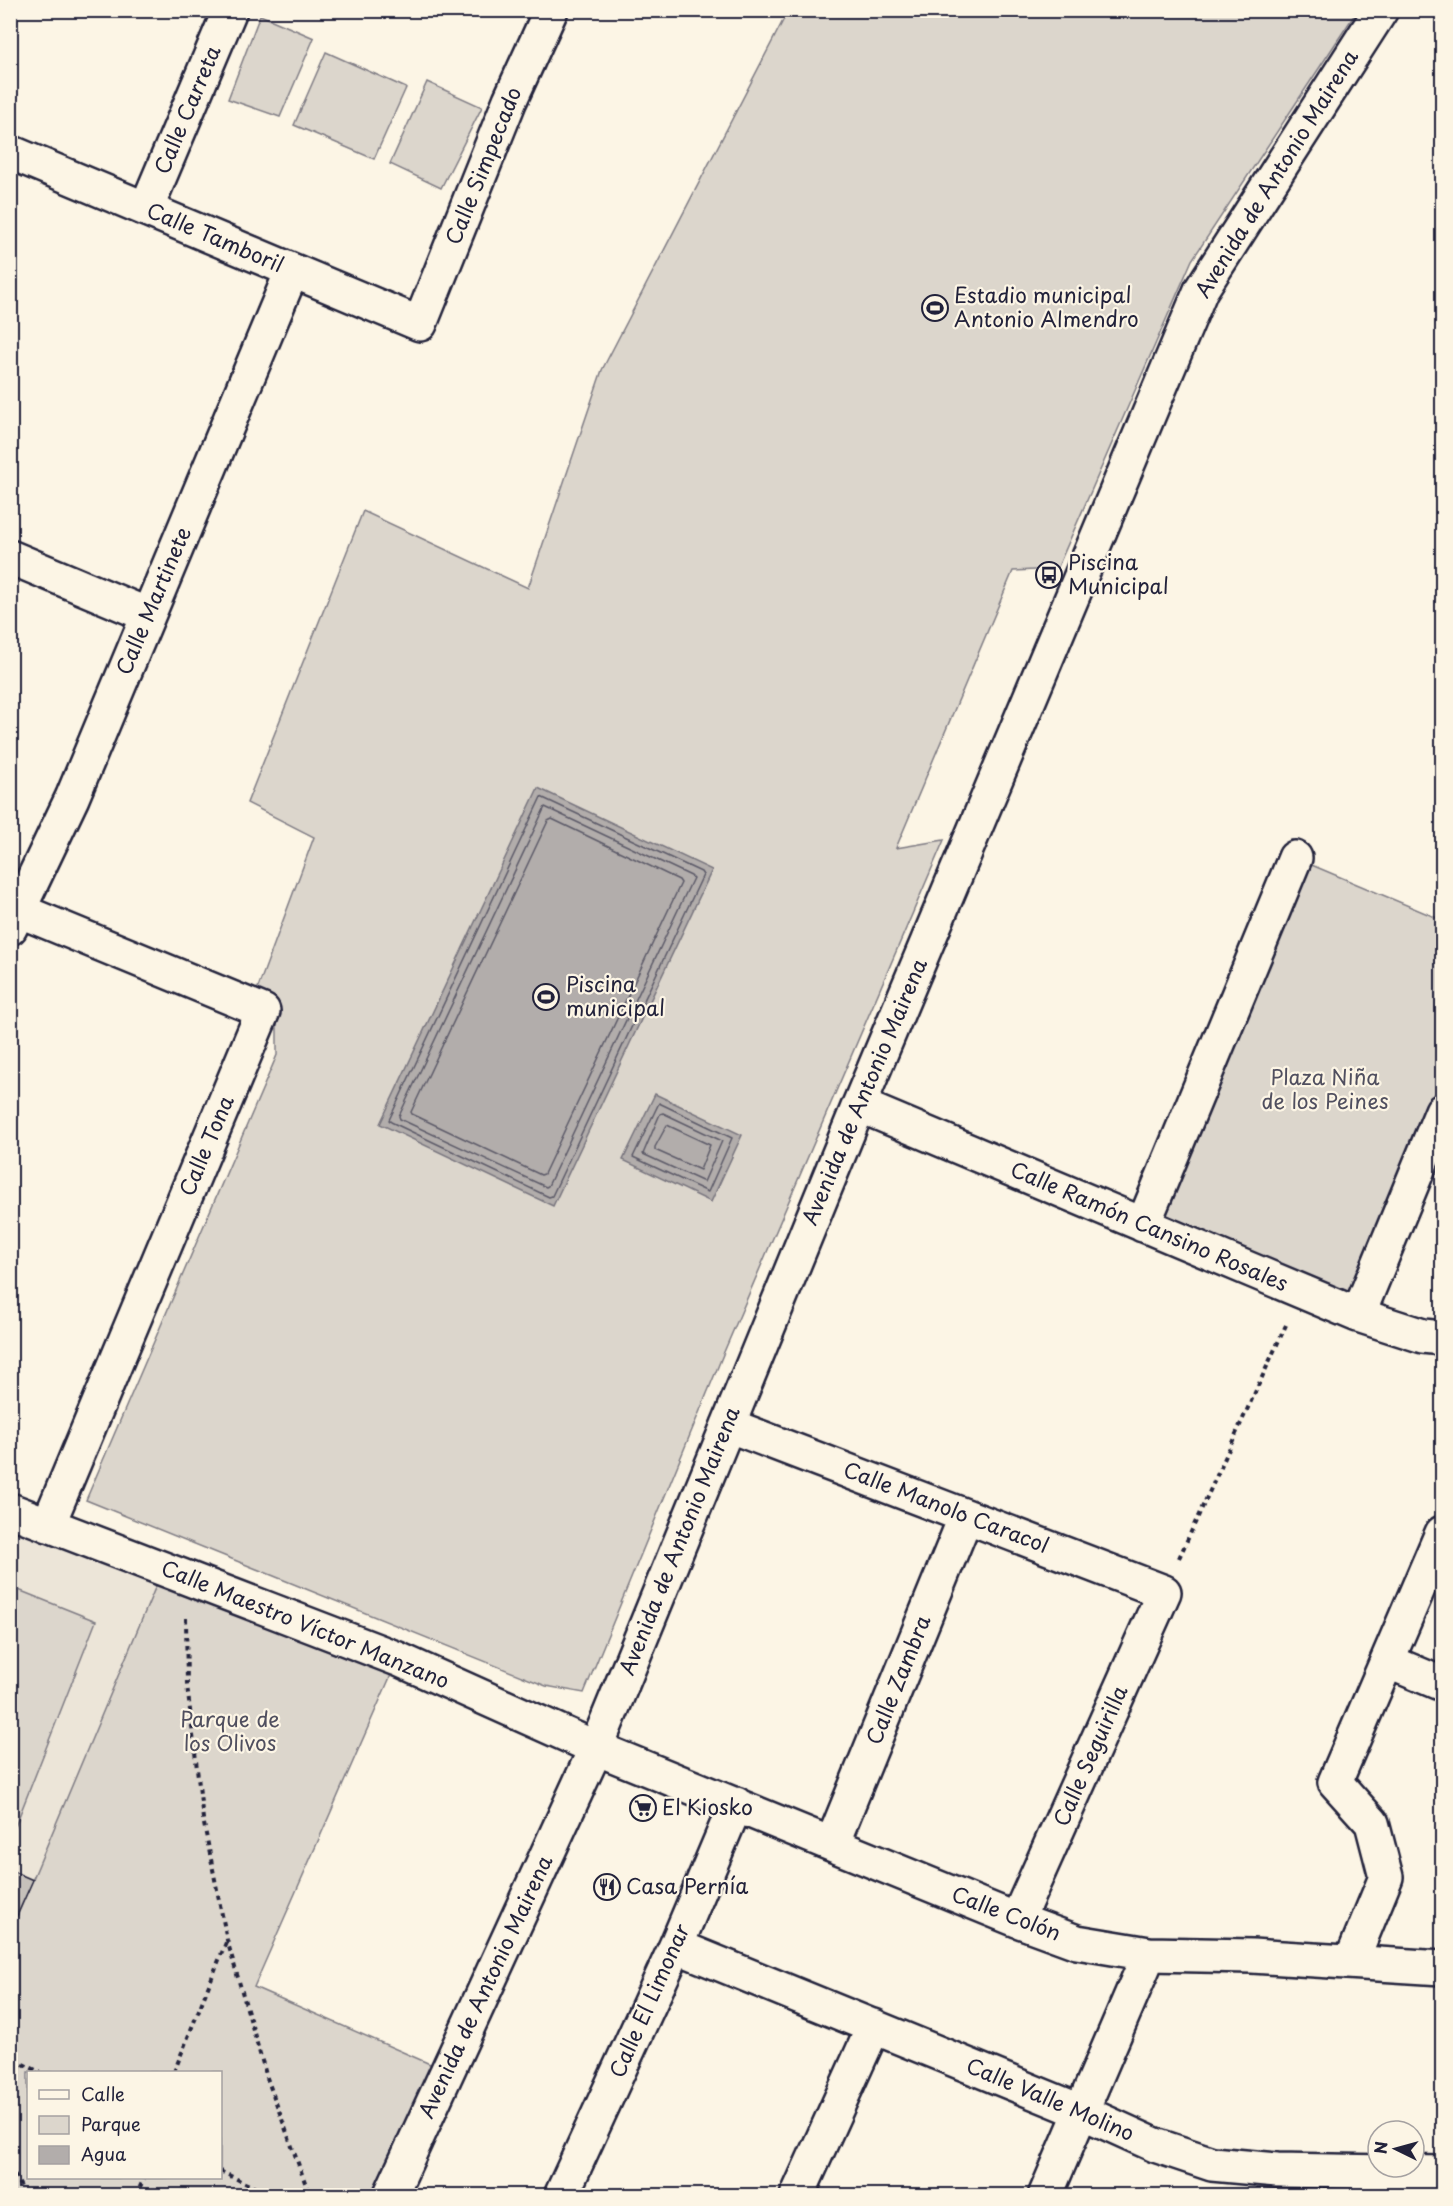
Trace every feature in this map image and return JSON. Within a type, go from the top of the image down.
[{"type":"street","name":"Calle Carreta","points":[[146,209],[230,10]]},
{"type":"street","name":"Calle Simpecado","points":[[420,324],[510,100],[551,10]]},
{"type":"street","name":"Avenida de Antonio Mairena","points":[[396,2194],[596,1748],[859,1105],[1201,290],[1381,10]]},
{"type":"street","name":"Calle Tamboril","points":[[10,152],[420,324]]},
{"type":"street","name":"Calle Martinete","points":[[14,919],[72,798],[292,271]]},
{"type":"street","points":[[10,557],[148,615]]},
{"type":"street","points":[[1143,1225],[1294,858]]},
{"type":"street","name":"Calle Tona","points":[[14,919],[263,1011],[48,1525]]},
{"type":"street","name":"Calle Ramón Cansino Rosales","points":[[859,1105],[1358,1315],[1423,1336],[1443,1338]]},
{"type":"street","points":[[1358,1315],[1443,1111]]},
{"type":"street","name":"Calle Manolo Caracol","points":[[728,1425],[1164,1592]]},
{"type":"street","name":"Calle Maestro Víctor Manzano","points":[[10,1510],[398,1659],[596,1748]]},
{"type":"street","name":"Calle Zambra","points":[[832,1844],[966,1516]]},
{"type":"street","points":[[1351,1962],[1386,1877],[1372,1823],[1335,1782],[1443,1533]]},
{"type":"street","name":"Calle Seguirilla","points":[[1017,1920],[1164,1592]]},
{"type":"street","points":[[1387,1661],[1443,1684]]},
{"type":"street","name":"Calle Colón","points":[[596,1748],[1017,1920],[1077,1942],[1149,1954],[1252,1956],[1443,1968]]},
{"type":"street","name":"Calle El Limonar","points":[[561,2196],[676,1946],[735,1804]]},
{"type":"street","name":"Calle Valle Molino","points":[[676,1946],[1080,2111],[1155,2145],[1212,2164],[1276,2183],[1438,2180]]},
{"type":"street","points":[[1045,2196],[1149,1954]]},
{"type":"street","points":[[797,2196],[874,2026]]},
{"type":"path","points":[[1164,1592],[1302,1291]]},
{"type":"path","points":[[186,1578],[187,1685],[203,1819],[227,1940],[267,2078],[310,2196]]},
{"type":"path","points":[[175,2071],[227,1940]]},
{"type":"path","points":[[10,2085],[21,2063],[36,2071]]},
{"type":"path","points":[[10,2167],[27,2196]]},
{"type":"path","points":[[222,2172],[272,2196]]},
{"type":"path","points":[[136,2196],[144,2179]]},
{"type":"shaded area","points":[[11,1510],[163,1569],[11,1931]]},
{"type":"green space","points":[[788,11],[1357,11],[1192,260],[1057,569],[1013,571],[896,848],[944,840],[724,1352],[584,1693],[546,1686],[86,1500],[277,1055],[277,1003],[256,993],[314,837],[247,803],[363,511],[528,588],[602,370]]},
{"type":"green space","points":[[260,15],[314,38],[280,117],[228,99]]},
{"type":"green space","points":[[326,52],[406,88],[374,159],[294,125]]},
{"type":"green space","points":[[427,82],[482,107],[441,188],[390,164]]},
{"type":"green space","name":"Plaza Niña de los Peines","points":[[1295,858],[1442,920],[1442,1111],[1358,1315],[1143,1225]]},
{"type":"green space","name":"Parque de los Olivos","points":[[163,1569],[398,1659],[254,1987],[446,2071],[390,2195],[11,2196],[11,1931]]},
{"type":"green space","points":[[11,1587],[96,1621],[11,1837]]},
{"type":"water","name":"Piscina municipal","points":[[538,788],[712,870],[553,1206],[380,1124]]},
{"type":"water","points":[[655,1094],[742,1135],[711,1202],[623,1160]]},
{"type":"building","points":[[10,1870],[33,1880],[10,1931]]},
{"type":"place","name":"Estadio municipal Antonio Almendro","points":[[935,308]]},
{"type":"place","name":"Piscina Municipal","points":[[1049,575]]},
{"type":"place","name":"Piscina municipal","points":[[546,997]]},
{"type":"place","name":"El Kiosko","points":[[643,1808]]},
{"type":"place","name":"Casa Pernía","points":[[607,1887]]}]
